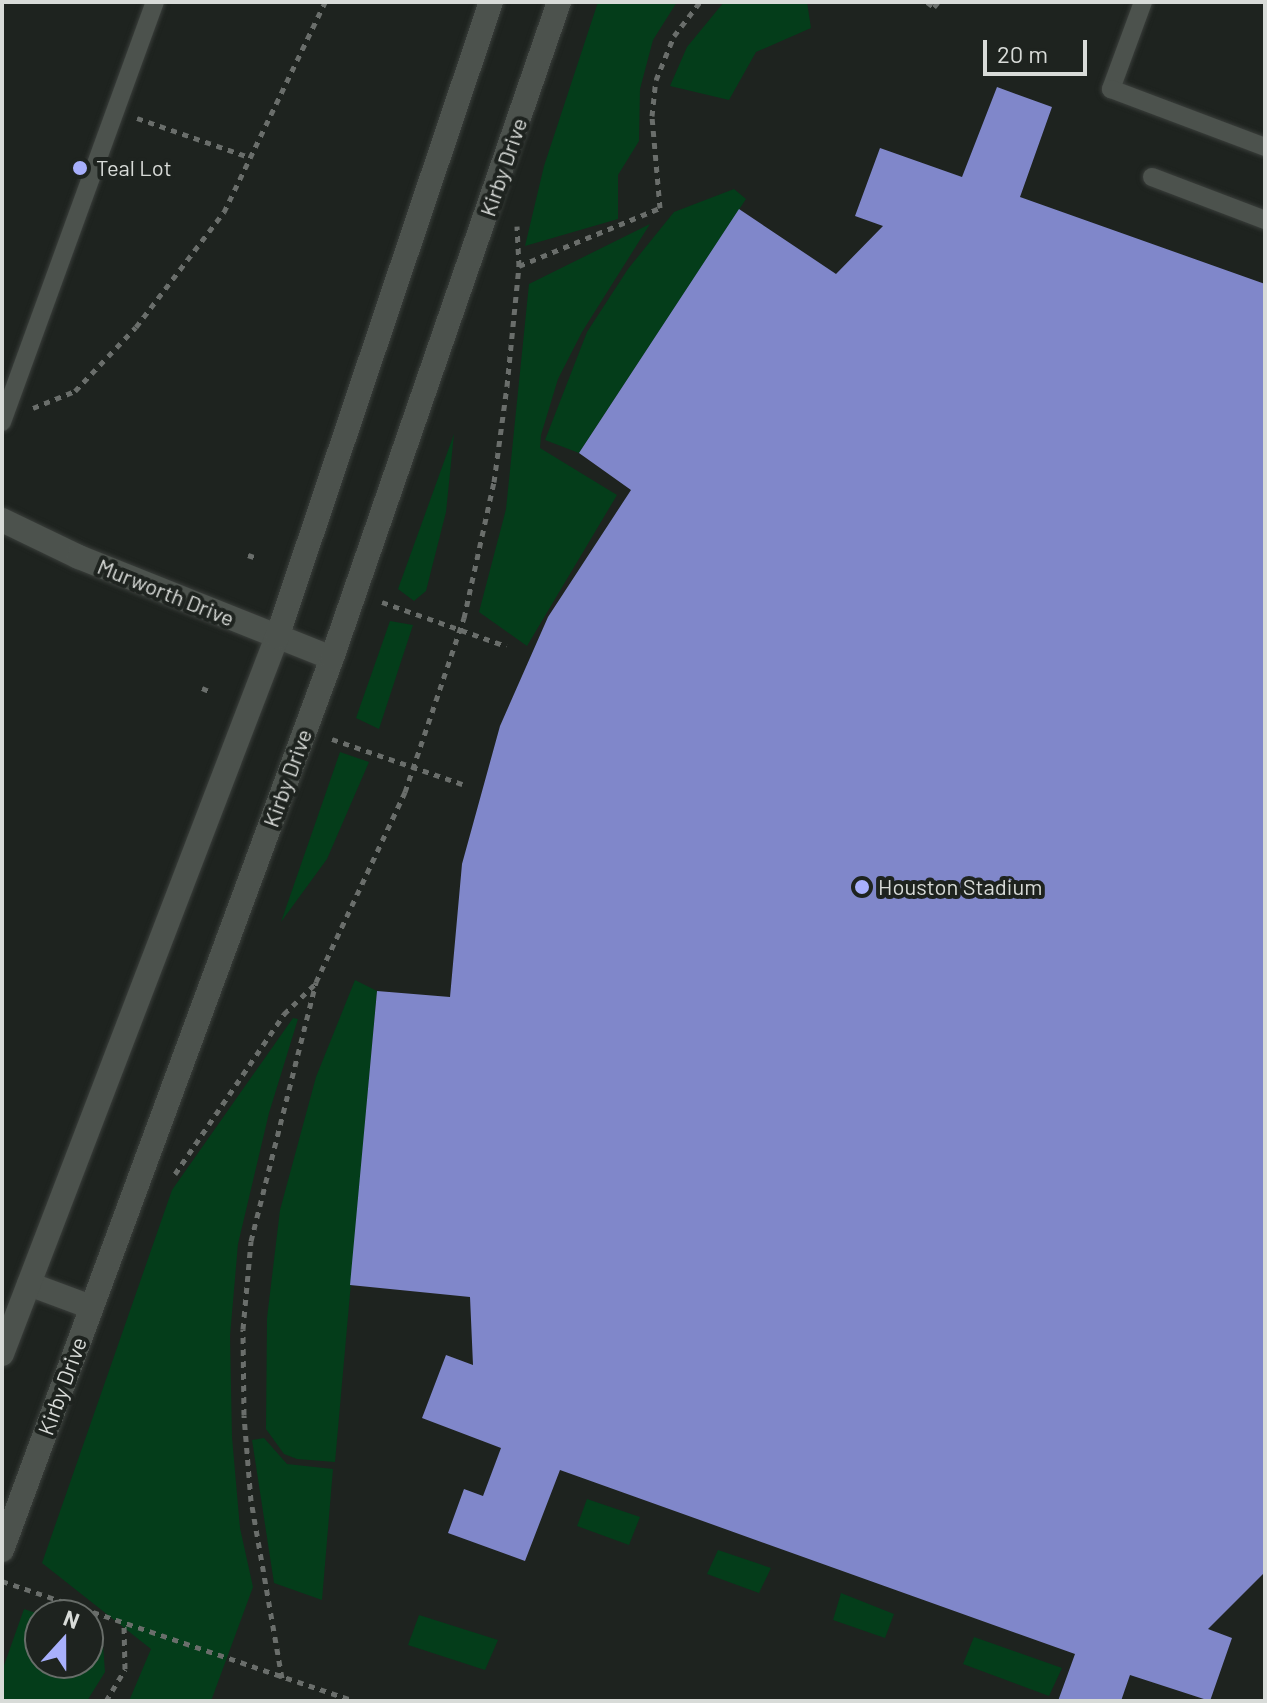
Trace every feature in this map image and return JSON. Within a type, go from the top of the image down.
[{"type":"main road","points":[[2,1354],[277,637],[491,2]]},
{"type":"main road","name":"Kirby Drive","points":[[2,1550],[332,658],[559,2]]},
{"type":"main road","name":"Murworth Drive","points":[[2,520],[332,658]]},
{"type":"main road","points":[[29,1284],[91,1307]]},
{"type":"lane","points":[[4,419],[155,2]]},
{"type":"lane","points":[[1143,2],[1111,89],[1265,147]]},
{"type":"lane","points":[[1152,177],[1265,220]]},
{"type":"path","points":[[4,419],[75,391],[136,327],[224,212],[325,2]]},
{"type":"path","points":[[519,266],[660,208],[652,116],[656,80],[674,36],[700,2]]},
{"type":"path","points":[[927,2],[934,7],[938,2]]},
{"type":"path","points":[[117,111],[249,157]]},
{"type":"path","points":[[282,1678],[251,1501],[243,1329],[251,1241],[265,1173],[309,1026],[316,982],[414,766],[461,628],[494,482],[519,266],[517,226]]},
{"type":"path","points":[[248,555],[257,558]]},
{"type":"path","points":[[377,600],[506,646]]},
{"type":"path","points":[[202,688],[211,692]]},
{"type":"path","points":[[327,737],[462,784]]},
{"type":"path","points":[[166,1188],[284,1014],[316,982]]},
{"type":"path","points":[[2,1581],[124,1626],[355,1701]]},
{"type":"path","points":[[106,1701],[125,1669],[124,1626]]},
{"type":"green space","points":[[598,2],[677,2],[653,40],[640,89],[639,141],[618,175],[618,219],[525,246],[544,166]]},
{"type":"green space","points":[[724,2],[807,2],[811,28],[756,52],[729,100],[670,86],[687,47]]},
{"type":"green space","points":[[734,189],[746,199],[579,453],[545,440],[587,332],[628,269],[674,212]]},
{"type":"green space","points":[[650,224],[582,332],[558,379],[541,435],[540,448],[617,495],[527,646],[479,612],[506,509],[529,284]]},
{"type":"green space","points":[[454,434],[446,512],[426,591],[414,601],[398,589]]},
{"type":"green space","points":[[390,621],[413,625],[379,729],[356,718]]},
{"type":"green space","points":[[340,752],[369,762],[327,859],[281,922]]},
{"type":"green space","points":[[355,980],[377,991],[335,1462],[297,1459],[284,1454],[266,1429],[267,1318],[280,1210],[316,1077]]},
{"type":"green space","points":[[293,1018],[298,1019],[269,1113],[238,1244],[230,1336],[232,1437],[240,1528],[253,1587],[211,1701],[129,1701],[151,1649],[104,1612],[104,1599],[88,1599],[42,1563],[172,1190]]},
{"type":"green space","points":[[264,1438],[287,1464],[333,1469],[322,1600],[274,1583],[252,1440]]},
{"type":"green space","points":[[587,1499],[640,1517],[629,1545],[577,1526]]},
{"type":"green space","points":[[718,1550],[771,1568],[759,1593],[707,1574]]},
{"type":"green space","points":[[841,1593],[894,1614],[885,1638],[833,1620]]},
{"type":"green space","points":[[24,1609],[24,1679],[101,1679],[87,1701],[2,1701],[2,1671]]},
{"type":"green space","points":[[419,1615],[498,1640],[485,1670],[408,1645]]},
{"type":"green space","points":[[974,1637],[1062,1668],[1049,1696],[963,1664]]},
{"type":"building","name":"Houston Stadium","points":[[997,87],[1052,107],[1020,197],[1265,284],[1265,1572],[1208,1629],[1232,1638],[1210,1701],[1130,1675],[1121,1701],[1058,1701],[1075,1654],[560,1470],[525,1561],[448,1533],[464,1489],[483,1496],[501,1448],[422,1418],[446,1355],[473,1365],[470,1297],[350,1285],[377,991],[450,997],[462,864],[500,726],[548,617],[631,490],[579,453],[739,209],[836,274],[883,226],[855,216],[880,148],[962,177]]},
{"type":"place","name":"Teal Lot","points":[[80,168]]},
{"type":"place","name":"Houston Stadium","points":[[862,887]]}]
